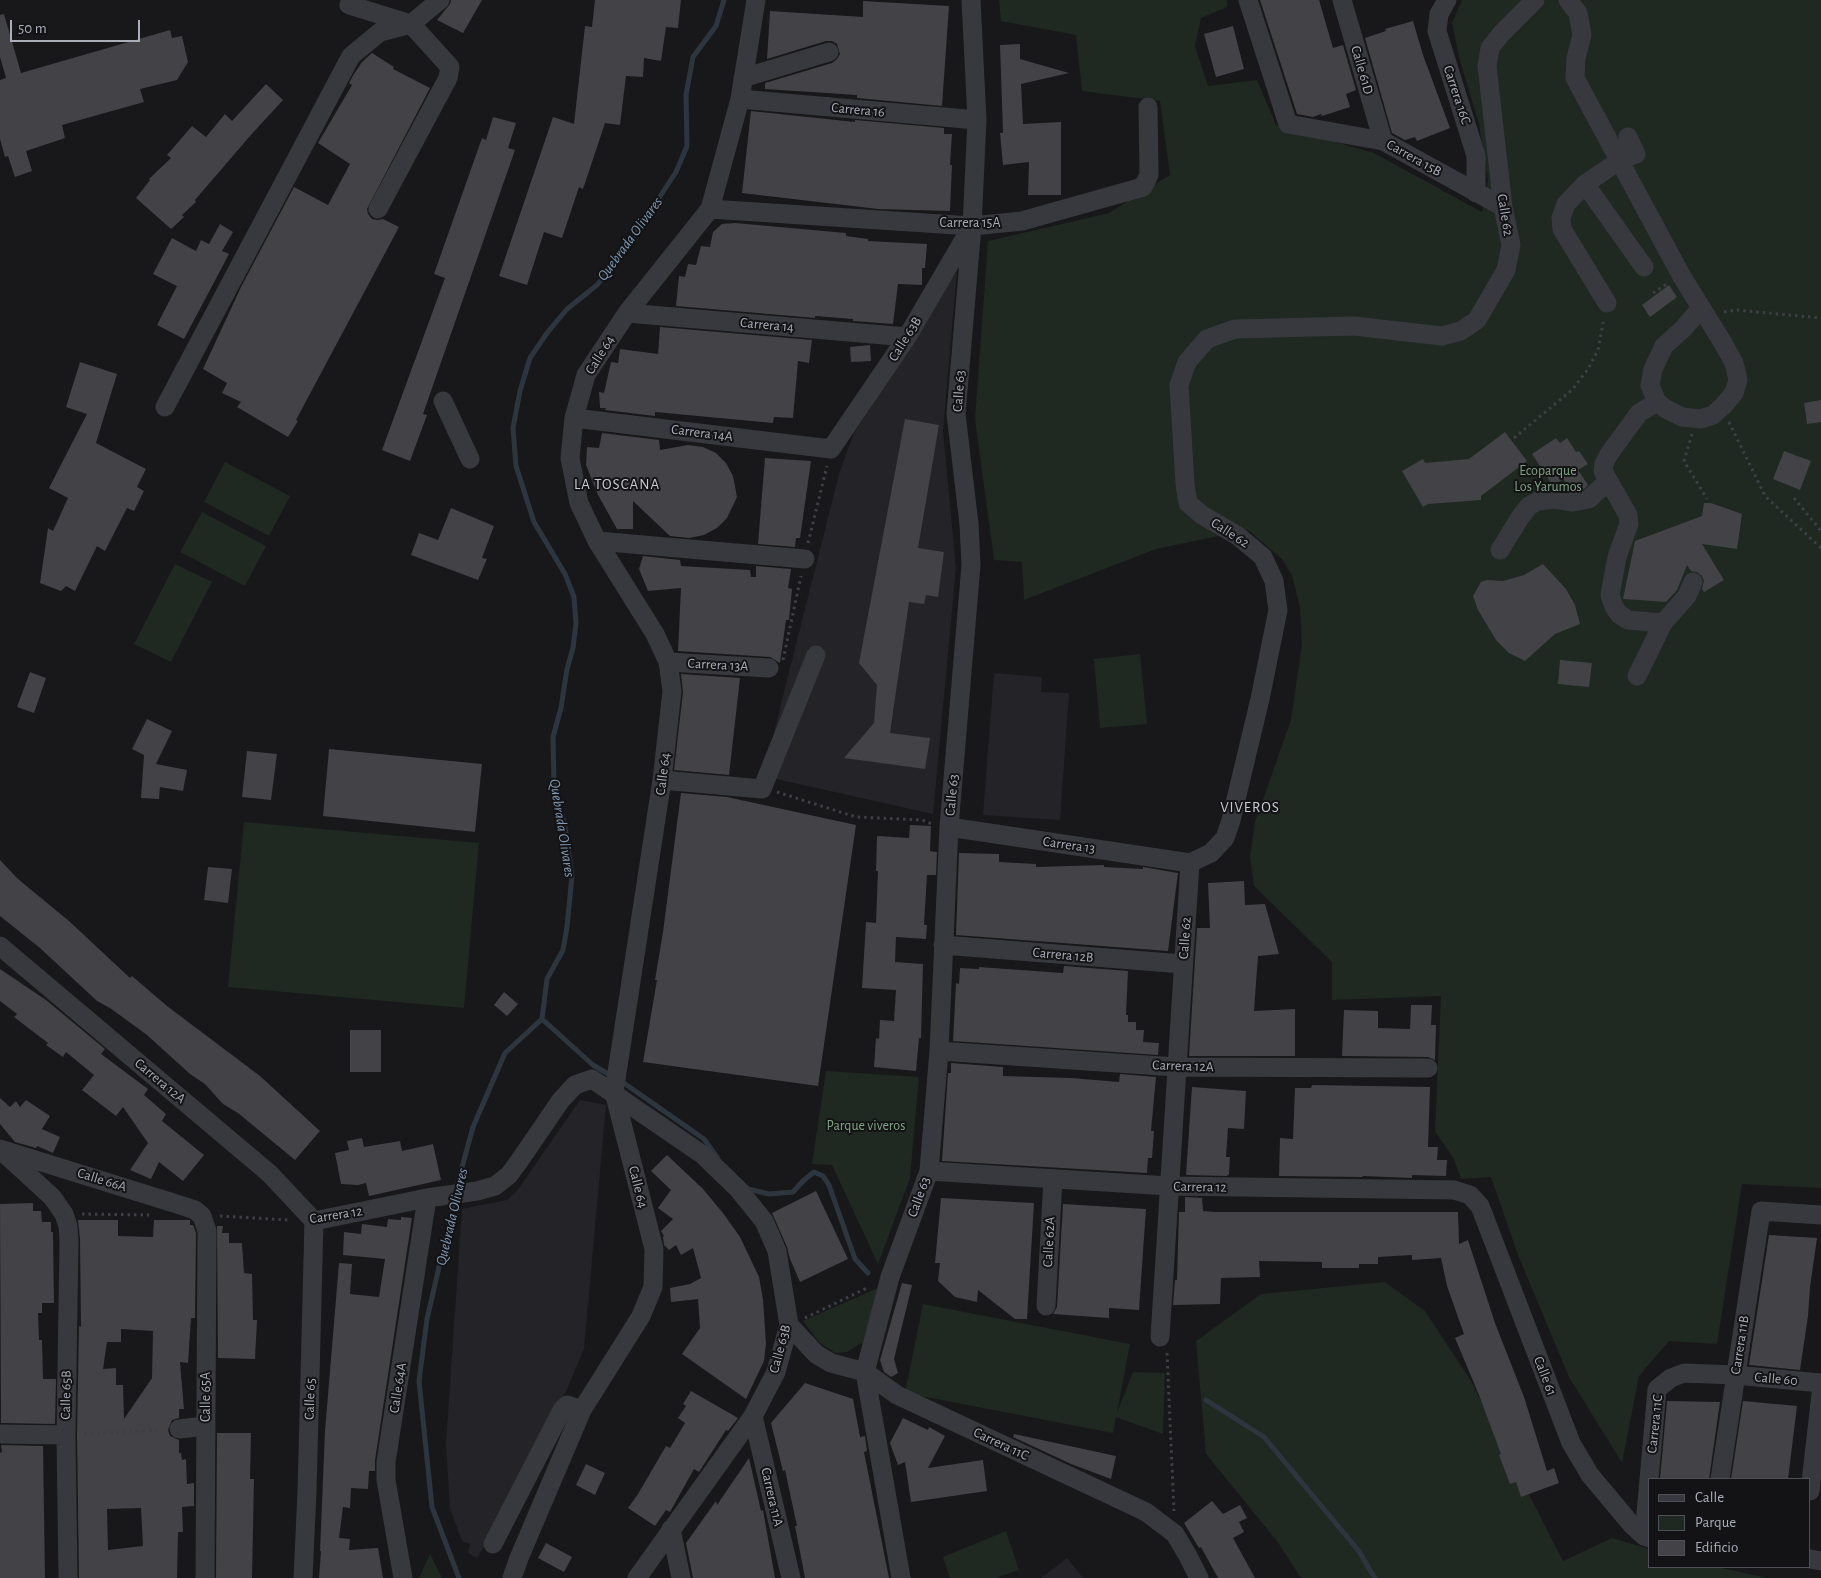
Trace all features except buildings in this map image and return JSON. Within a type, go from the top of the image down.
[{"type":"street","points":[[164,407],[351,56],[380,32],[410,24],[440,0]]},
{"type":"street","name":"Calle 64","points":[[512,1578],[522,1549],[582,1410],[641,1316],[654,1287],[654,1250],[614,1092],[662,780],[672,690],[668,662],[655,634],[597,541],[580,503],[570,458],[574,418],[586,375],[627,313],[710,209],[740,99],[756,0]]},
{"type":"street","name":"Calle 63","points":[[901,1578],[865,1372],[890,1277],[929,1171],[939,1051],[949,827],[971,565],[969,524],[956,414],[972,226],[977,120],[971,0]]},
{"type":"street","name":"Carrera 15B","points":[[1248,0],[1288,124],[1383,141],[1503,207]]},
{"type":"street","name":"Carrera 16C","points":[[1447,0],[1439,14],[1437,31],[1476,156],[1476,193]]},
{"type":"street","name":"Calle 62","points":[[1160,1337],[1190,863],[1211,853],[1225,838],[1260,699],[1278,610],[1274,581],[1263,557],[1238,536],[1202,515],[1188,503],[1185,484],[1179,385],[1187,362],[1207,339],[1235,330],[1354,326],[1442,336],[1461,331],[1477,320],[1506,270],[1510,245],[1503,207],[1487,66],[1490,48],[1501,34],[1535,0]]},
{"type":"street","points":[[1568,0],[1578,13],[1582,35],[1576,58],[1575,78],[1681,275],[1701,308],[1734,363],[1738,380],[1734,393],[1713,415],[1697,419],[1682,417],[1666,409],[1657,402],[1650,385],[1652,369],[1664,346],[1684,328],[1701,308]]},
{"type":"street","name":"Calle 61D","points":[[1343,1],[1383,141]]},
{"type":"street","points":[[349,5],[410,24],[450,67],[448,78],[378,209]]},
{"type":"street","points":[[743,78],[829,52]]},
{"type":"street","name":"Carrera 16","points":[[740,99],[977,120]]},
{"type":"street","name":"Carrera 15A","points":[[710,209],[972,226],[1022,221],[1142,187],[1149,175],[1148,106]]},
{"type":"street","points":[[1607,303],[1562,229],[1561,218],[1566,204],[1585,184],[1619,161],[1636,154],[1628,137]]},
{"type":"street","points":[[1585,184],[1644,267]]},
{"type":"street","name":"Calle 63B","points":[[831,449],[907,337],[972,226]]},
{"type":"street","name":"Carrera 14","points":[[627,313],[907,337]]},
{"type":"street","points":[[443,401],[470,459]]},
{"type":"street","points":[[1657,402],[1639,413],[1609,454],[1603,471],[1628,515],[1629,524],[1617,557],[1610,595],[1620,614],[1628,620],[1663,623]]},
{"type":"street","name":"Carrera 14A","points":[[574,418],[831,449]]},
{"type":"street","points":[[1500,550],[1521,516],[1529,506],[1538,500],[1554,499],[1573,502],[1588,499],[1608,481]]},
{"type":"street","points":[[597,541],[805,558]]},
{"type":"street","points":[[1637,676],[1663,623],[1687,596],[1694,582]]},
{"type":"street","points":[[662,780],[762,789],[816,655]]},
{"type":"street","name":"Carrera 13A","points":[[668,662],[769,668]]},
{"type":"street","name":"Carrera 13","points":[[949,827],[1190,863]]},
{"type":"street","name":"Carrera 12B","points":[[943,945],[1183,964]]},
{"type":"street","name":"Carrera 12A","points":[[0,946],[270,1174],[314,1221]]},
{"type":"street","name":"Carrera 12A","points":[[939,1051],[1176,1067],[1428,1068]]},
{"type":"street","name":"Carrera 12","points":[[314,1221],[495,1186],[509,1175],[561,1100],[575,1085],[592,1079],[614,1092]]},
{"type":"street","name":"Calle 63B","points":[[614,1092],[703,1155],[738,1189],[764,1221],[777,1251],[789,1325],[776,1372],[753,1416],[637,1578]]},
{"type":"street","points":[[0,1149],[52,1197],[64,1214]]},
{"type":"street","name":"Calle 66A","points":[[0,1149],[180,1205],[195,1210],[202,1216]]},
{"type":"street","name":"Carrera 12","points":[[929,1171],[1169,1186],[1454,1190],[1470,1195]]},
{"type":"street","name":"Calle 62A","points":[[1046,1306],[1053,1179]]},
{"type":"street","name":"Calle 61","points":[[1470,1195],[1480,1206],[1571,1443],[1590,1475],[1631,1524],[1647,1537]]},
{"type":"street","name":"Calle 64A","points":[[403,1578],[386,1480],[386,1462],[436,1197]]},
{"type":"street","name":"Carrera 11B","points":[[1720,1478],[1761,1211],[1821,1215]]},
{"type":"street","name":"Calle 65B","points":[[64,1214],[68,1226],[69,1240],[66,1436],[68,1578]]},
{"type":"street","name":"Calle 65A","points":[[202,1216],[207,1231],[205,1578]]},
{"type":"street","name":"Calle 65","points":[[303,1578],[314,1221]]},
{"type":"street","name":"Carrera 11C","points":[[789,1325],[816,1354],[830,1363],[865,1372],[897,1395],[1146,1512],[1175,1534],[1198,1578]]},
{"type":"street","name":"Calle 60","points":[[1671,1378],[1684,1373],[1735,1375],[1821,1383]]},
{"type":"street","name":"Carrera 11C","points":[[1651,1478],[1657,1389],[1671,1378]]},
{"type":"street","points":[[1811,1482],[1821,1394]]},
{"type":"street","points":[[493,1544],[562,1410],[567,1405],[582,1410]]},
{"type":"street","name":"Carrera 11A","points":[[753,1416],[791,1578]]},
{"type":"street","points":[[179,1429],[206,1426]]},
{"type":"street","points":[[0,1434],[66,1436]]},
{"type":"street","name":"Carrera 11C","points":[[1647,1537],[1648,1522]]},
{"type":"street","points":[[672,1529],[681,1578]]},
{"type":"path","points":[[1514,438],[1573,390],[1588,369],[1598,350],[1607,303]]},
{"type":"path","points":[[1701,308],[1726,313],[1736,310],[1821,318]]},
{"type":"path","points":[[1729,399],[1728,419],[1765,496],[1821,548]]},
{"type":"path","points":[[1697,419],[1684,461],[1707,499]]},
{"type":"path","points":[[1794,498],[1821,531]]},
{"type":"path","points":[[762,789],[786,794],[856,817],[922,820],[949,827]]},
{"type":"path","points":[[64,1214],[153,1215]]},
{"type":"path","name":"Carrera 12","points":[[202,1216],[314,1221]]},
{"type":"path","points":[[789,1325],[890,1277]]},
{"type":"path","points":[[1160,1337],[1166,1336],[1175,1534]]},
{"type":"path","points":[[66,1436],[179,1429]]},
{"type":"shaded area","points":[[957,271],[943,431],[956,568],[933,814],[763,776],[839,474],[854,433]]},
{"type":"shaded area","points":[[994,673],[1042,677],[1041,692],[1069,693],[1060,820],[983,815]]},
{"type":"shaded area","points":[[580,1100],[606,1105],[584,1349],[567,1389],[503,1513],[477,1558],[468,1553],[470,1544],[462,1541],[450,1508],[446,1443],[462,1209],[507,1200],[517,1191]]},
{"type":"shaded area","points":[[1067,1558],[1083,1578],[1041,1578]]},
{"type":"green space","name":"Ecoparque Los Yarumos","points":[[999,0],[1227,0],[1227,7],[1201,18],[1195,46],[1208,86],[1257,80],[1276,125],[1374,153],[1482,212],[1488,180],[1479,124],[1459,57],[1452,23],[1462,0],[1821,0],[1821,1188],[1742,1184],[1717,1344],[1669,1341],[1639,1376],[1622,1463],[1569,1377],[1518,1255],[1491,1177],[1461,1179],[1454,1159],[1435,1131],[1441,996],[1332,1000],[1332,962],[1254,886],[1250,857],[1255,822],[1291,720],[1302,644],[1300,607],[1292,575],[1282,559],[1248,530],[1156,549],[1024,600],[1022,562],[994,560],[975,419],[988,241],[1109,213],[1170,175],[1160,101],[1082,91],[1076,35],[1001,21]]},
{"type":"green space","points":[[225,462],[290,496],[269,536],[204,502]]},
{"type":"green space","points":[[202,512],[266,546],[245,586],[180,552]]},
{"type":"green space","points":[[175,564],[212,582],[171,662],[134,644]]},
{"type":"green space","points":[[1140,654],[1147,724],[1100,728],[1094,659]]},
{"type":"green space","points":[[244,822],[479,843],[464,1008],[228,987]]},
{"type":"green space","name":"Parque viveros","points":[[826,1071],[919,1077],[910,1178],[878,1264],[832,1165],[812,1164]]},
{"type":"green space","points":[[1385,1282],[1425,1311],[1471,1381],[1563,1561],[1612,1538],[1648,1548],[1648,1568],[1722,1568],[1767,1578],[1301,1578],[1277,1541],[1206,1454],[1196,1341],[1261,1294]]},
{"type":"green space","points":[[878,1288],[863,1342],[847,1352],[835,1353],[819,1342],[803,1321]]},
{"type":"green space","points":[[923,1304],[1130,1344],[1117,1413],[1133,1372],[1165,1373],[1163,1434],[1116,1417],[1113,1433],[905,1393]]},
{"type":"green space","points":[[1006,1531],[1019,1570],[996,1578],[950,1578],[943,1557]]},
{"type":"green space","points":[[430,1554],[442,1578],[419,1578]]},
{"type":"waterway","name":"Quebrada Olivares","points":[[456,1189],[473,1127],[505,1053],[542,1019],[547,979],[563,950],[572,876],[565,827],[554,783],[553,737],[573,648],[576,623],[574,597],[565,574],[534,522],[516,466],[513,428],[520,391],[530,358],[547,333],[567,309],[597,285],[621,256],[676,172],[687,146],[686,95],[693,57],[716,26],[724,0]]},
{"type":"waterway","points":[[542,1019],[593,1065],[613,1077]]},
{"type":"waterway","points":[[621,1081],[704,1139],[717,1157]]},
{"type":"waterway","points":[[746,1187],[769,1194],[793,1192],[814,1172],[823,1176],[829,1185],[855,1259],[868,1273]]},
{"type":"waterway","name":"Quebrada Olivares","points":[[455,1198],[427,1319],[419,1381],[432,1507],[459,1578]]},
{"type":"waterway","points":[[1206,1400],[1264,1437],[1358,1550],[1375,1578]]},
{"type":"district","name":"LA TOSCANA","points":[[617,484]]},
{"type":"district","name":"VIVEROS","points":[[1250,807]]}]
